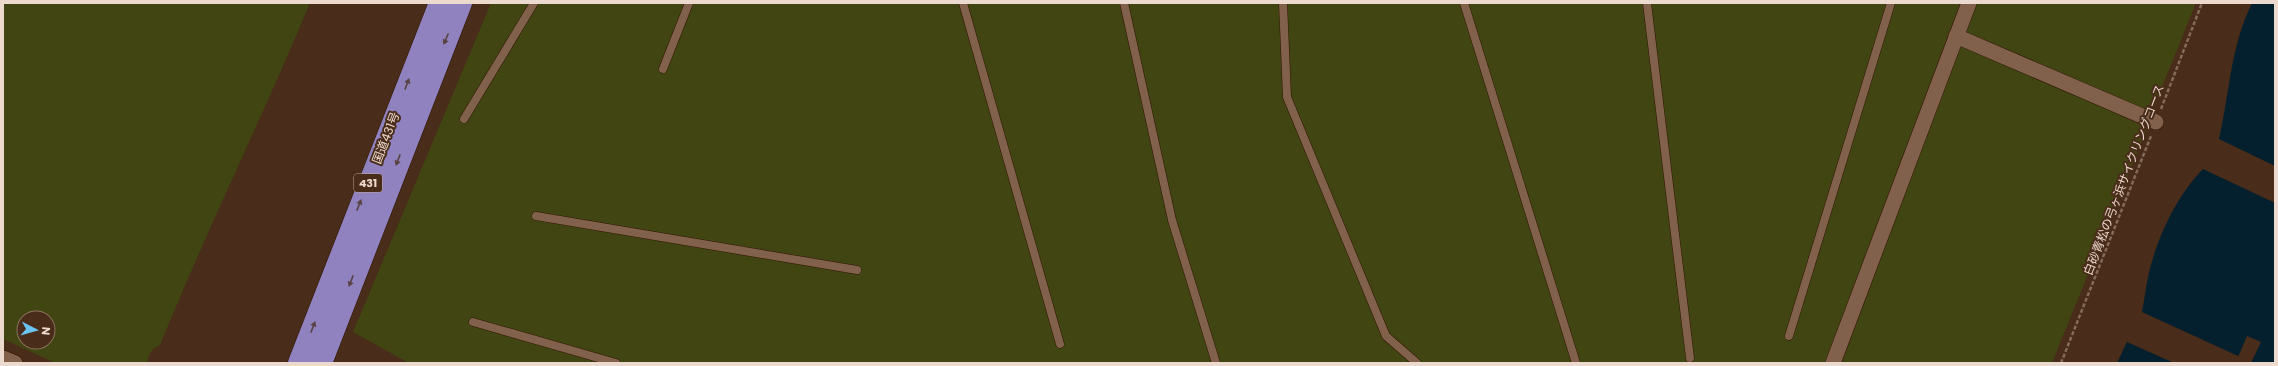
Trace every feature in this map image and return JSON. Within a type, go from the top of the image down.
[{"type":"highway","name":"国道431号","points":[[299,363],[440,3]]},
{"type":"highway","name":"国道431号","points":[[320,363],[461,3]]},
{"type":"street","points":[[1833,363],[1969,3]]},
{"type":"street","points":[[1956,36],[2156,122]]},
{"type":"street","points":[[3,358],[15,363]]},
{"type":"lane","points":[[464,119],[534,3]]},
{"type":"lane","points":[[663,69],[689,3]]},
{"type":"lane","points":[[963,3],[1060,344]]},
{"type":"lane","points":[[1124,3],[1172,220],[1216,363]]},
{"type":"lane","points":[[1283,3],[1287,97],[1386,336],[1417,363]]},
{"type":"lane","points":[[1464,3],[1576,363]]},
{"type":"lane","points":[[1647,3],[1690,358]]},
{"type":"lane","points":[[1788,336],[1890,3]]},
{"type":"lane","points":[[536,216],[857,270]]},
{"type":"lane","points":[[473,322],[616,363]]},
{"type":"path","name":"白砂青松の弓ヶ浜サイクリングコース","points":[[2060,363],[2202,3]]},
{"type":"green space","points":[[3,3],[310,3],[160,345],[154,348],[151,352],[147,363],[55,363],[27,350],[56,350],[56,310],[16,310],[16,345],[3,339]]},
{"type":"green space","points":[[491,3],[1960,3],[1825,363],[409,363],[353,332]]},
{"type":"green space","points":[[1976,3],[2196,3],[2151,114],[1968,35],[1966,29]]},
{"type":"green space","points":[[1960,45],[1967,45],[2143,126],[2146,131],[2052,363],[1842,363]]},
{"type":"water","points":[[2252,3],[2275,3],[2275,166],[2219,139],[2235,53],[2239,37]]},
{"type":"water","points":[[2203,169],[2275,203],[2275,363],[2248,363],[2249,361],[2142,312],[2147,280],[2158,243],[2177,203]]},
{"type":"water","points":[[2127,342],[2174,363],[2117,363]]},
{"type":"pier","points":[[2247,336],[2261,342],[2251,363],[2246,363],[2238,357]]}]
